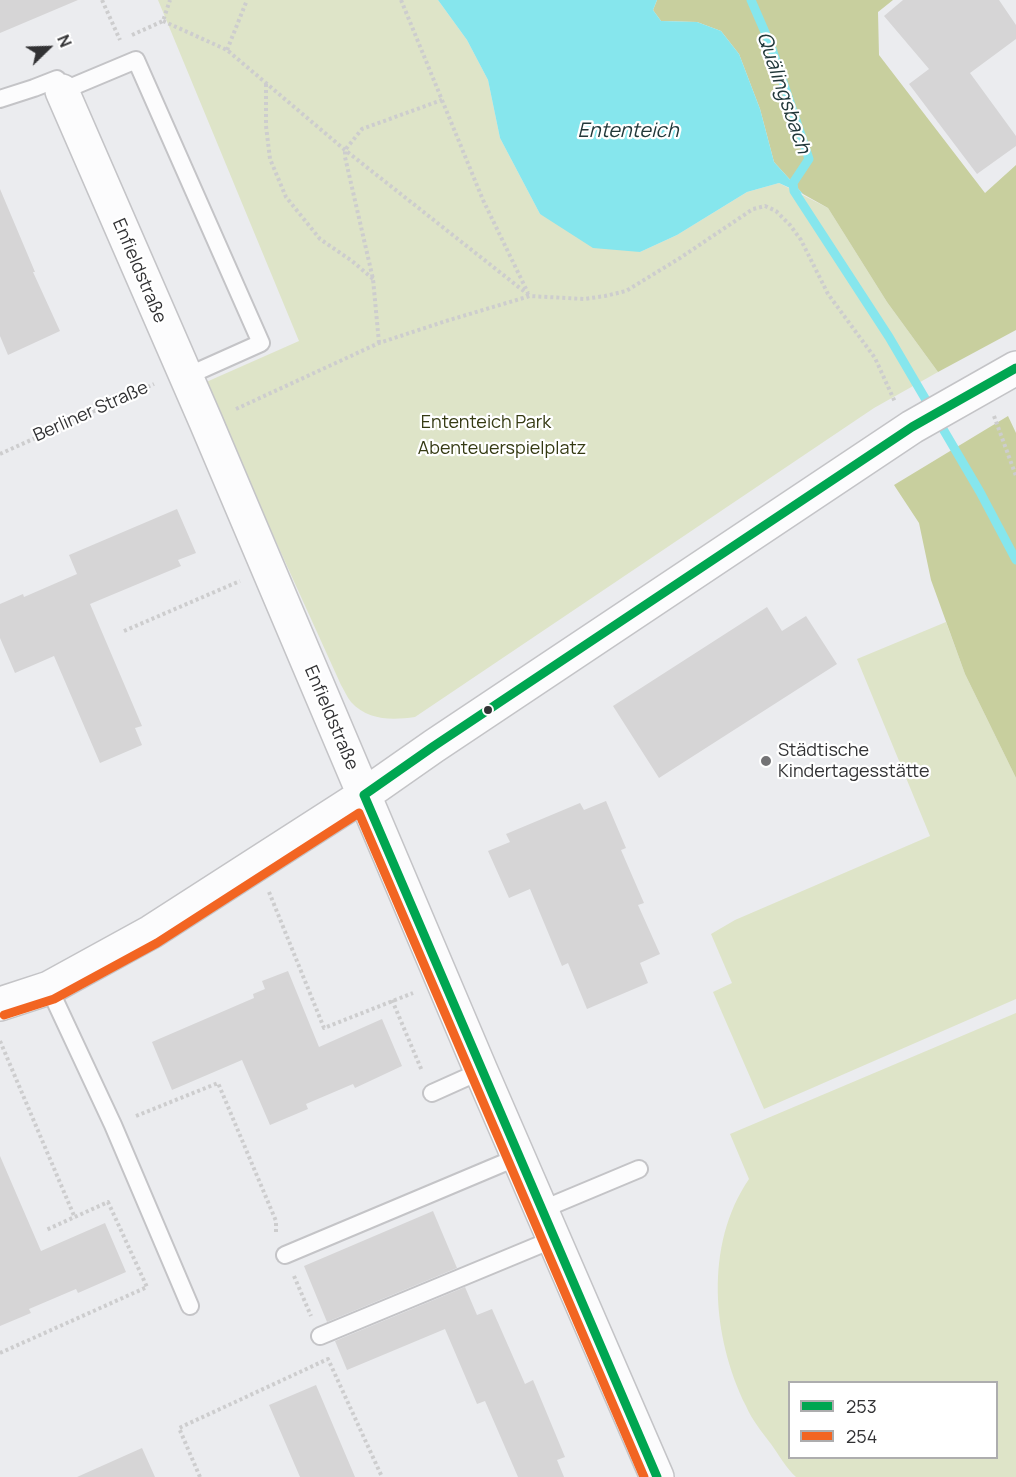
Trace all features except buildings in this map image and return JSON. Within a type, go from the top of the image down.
[{"type":"street","name":"Enfieldstraße","points":[[62,91],[657,1477]]},
{"type":"street","points":[[0,1004],[49,988],[151,932],[364,795],[912,427],[1016,368]]},
{"type":"lane","points":[[0,99],[57,79],[62,91],[136,60],[261,343],[184,374]]},
{"type":"lane","points":[[49,988],[113,1125],[190,1306]]},
{"type":"lane","points":[[432,1093],[481,1071]]},
{"type":"lane","points":[[285,1255],[518,1157]]},
{"type":"lane","points":[[541,1210],[639,1169]]},
{"type":"lane","points":[[320,1336],[554,1239]]},
{"type":"path","points":[[102,0],[120,41],[164,21],[227,50],[345,150],[530,297]]},
{"type":"path","points":[[164,21],[170,0]]},
{"type":"path","points":[[227,50],[247,0]]},
{"type":"path","points":[[401,0],[483,200],[530,297]]},
{"type":"path","points":[[266,83],[266,126],[270,159],[286,197],[320,239],[374,279]]},
{"type":"path","points":[[379,343],[374,279],[345,150],[362,129],[442,100]]},
{"type":"path","points":[[206,422],[379,343],[530,297],[584,299],[605,297],[626,291],[681,258],[747,213],[765,206],[776,211],[801,240],[828,294],[866,344],[893,399],[912,427]]},
{"type":"path","name":"Berliner Straße","points":[[0,454],[184,374]]},
{"type":"path","points":[[984,387],[1016,476]]},
{"type":"path","points":[[124,631],[269,569]]},
{"type":"path","points":[[258,864],[324,1028],[444,981]]},
{"type":"path","points":[[392,1000],[432,1093]]},
{"type":"path","points":[[0,1041],[75,1218]]},
{"type":"path","points":[[113,1125],[218,1083],[276,1221],[276,1232],[328,1359],[382,1477]]},
{"type":"path","points":[[0,1353],[147,1287],[108,1202],[46,1230]]},
{"type":"path","points":[[200,1477],[179,1428],[328,1359]]},
{"type":"green space","name":"Ententeich Park","points":[[158,0],[438,0],[467,40],[488,80],[500,138],[540,214],[640,252],[677,235],[747,192],[779,183],[828,208],[887,302],[938,372],[874,408],[415,717],[390,719],[365,713],[351,702],[341,685],[204,383],[299,341]]},
{"type":"green space","points":[[657,0],[893,0],[878,12],[879,55],[985,193],[1016,165],[1016,330],[938,372],[887,302],[828,208],[803,194],[774,162],[760,109],[739,54],[721,31],[697,22],[661,21],[653,10]]},
{"type":"green space","points":[[1008,416],[1016,433],[1016,778],[965,674],[931,580],[919,523],[894,485]]},
{"type":"green space","points":[[946,622],[965,674],[1016,778],[1016,999],[764,1109],[713,992],[732,983],[711,934],[735,920],[930,836],[857,659]]},
{"type":"green space","points":[[1016,1013],[1016,1477],[796,1477],[789,1470],[757,1426],[746,1406],[726,1351],[720,1321],[719,1262],[725,1233],[735,1205],[749,1179],[730,1134]]},
{"type":"water","name":"Ententeich","points":[[438,0],[657,0],[653,10],[661,21],[697,22],[721,31],[739,54],[760,109],[774,162],[803,194],[779,183],[747,192],[677,235],[640,252],[593,248],[540,214],[500,138],[488,80],[467,40]]},
{"type":"waterway","name":"Quälingsbach","points":[[751,0],[771,46],[809,159],[793,183],[794,191],[889,337],[980,492],[1016,560]]},
{"type":"transit line","name":"253","points":[[364,795],[912,427],[1016,368]]},
{"type":"transit line","name":"253","points":[[364,795],[657,1477]]},
{"type":"transit line","name":"254","points":[[4,1015],[54,999],[157,943],[359,813],[644,1477]]},
{"type":"place","name":"Städtische Kindertagesstätte","points":[[766,761]]},
{"type":"park label","name":"Abenteuerspielplatz","points":[[502,449]]}]
